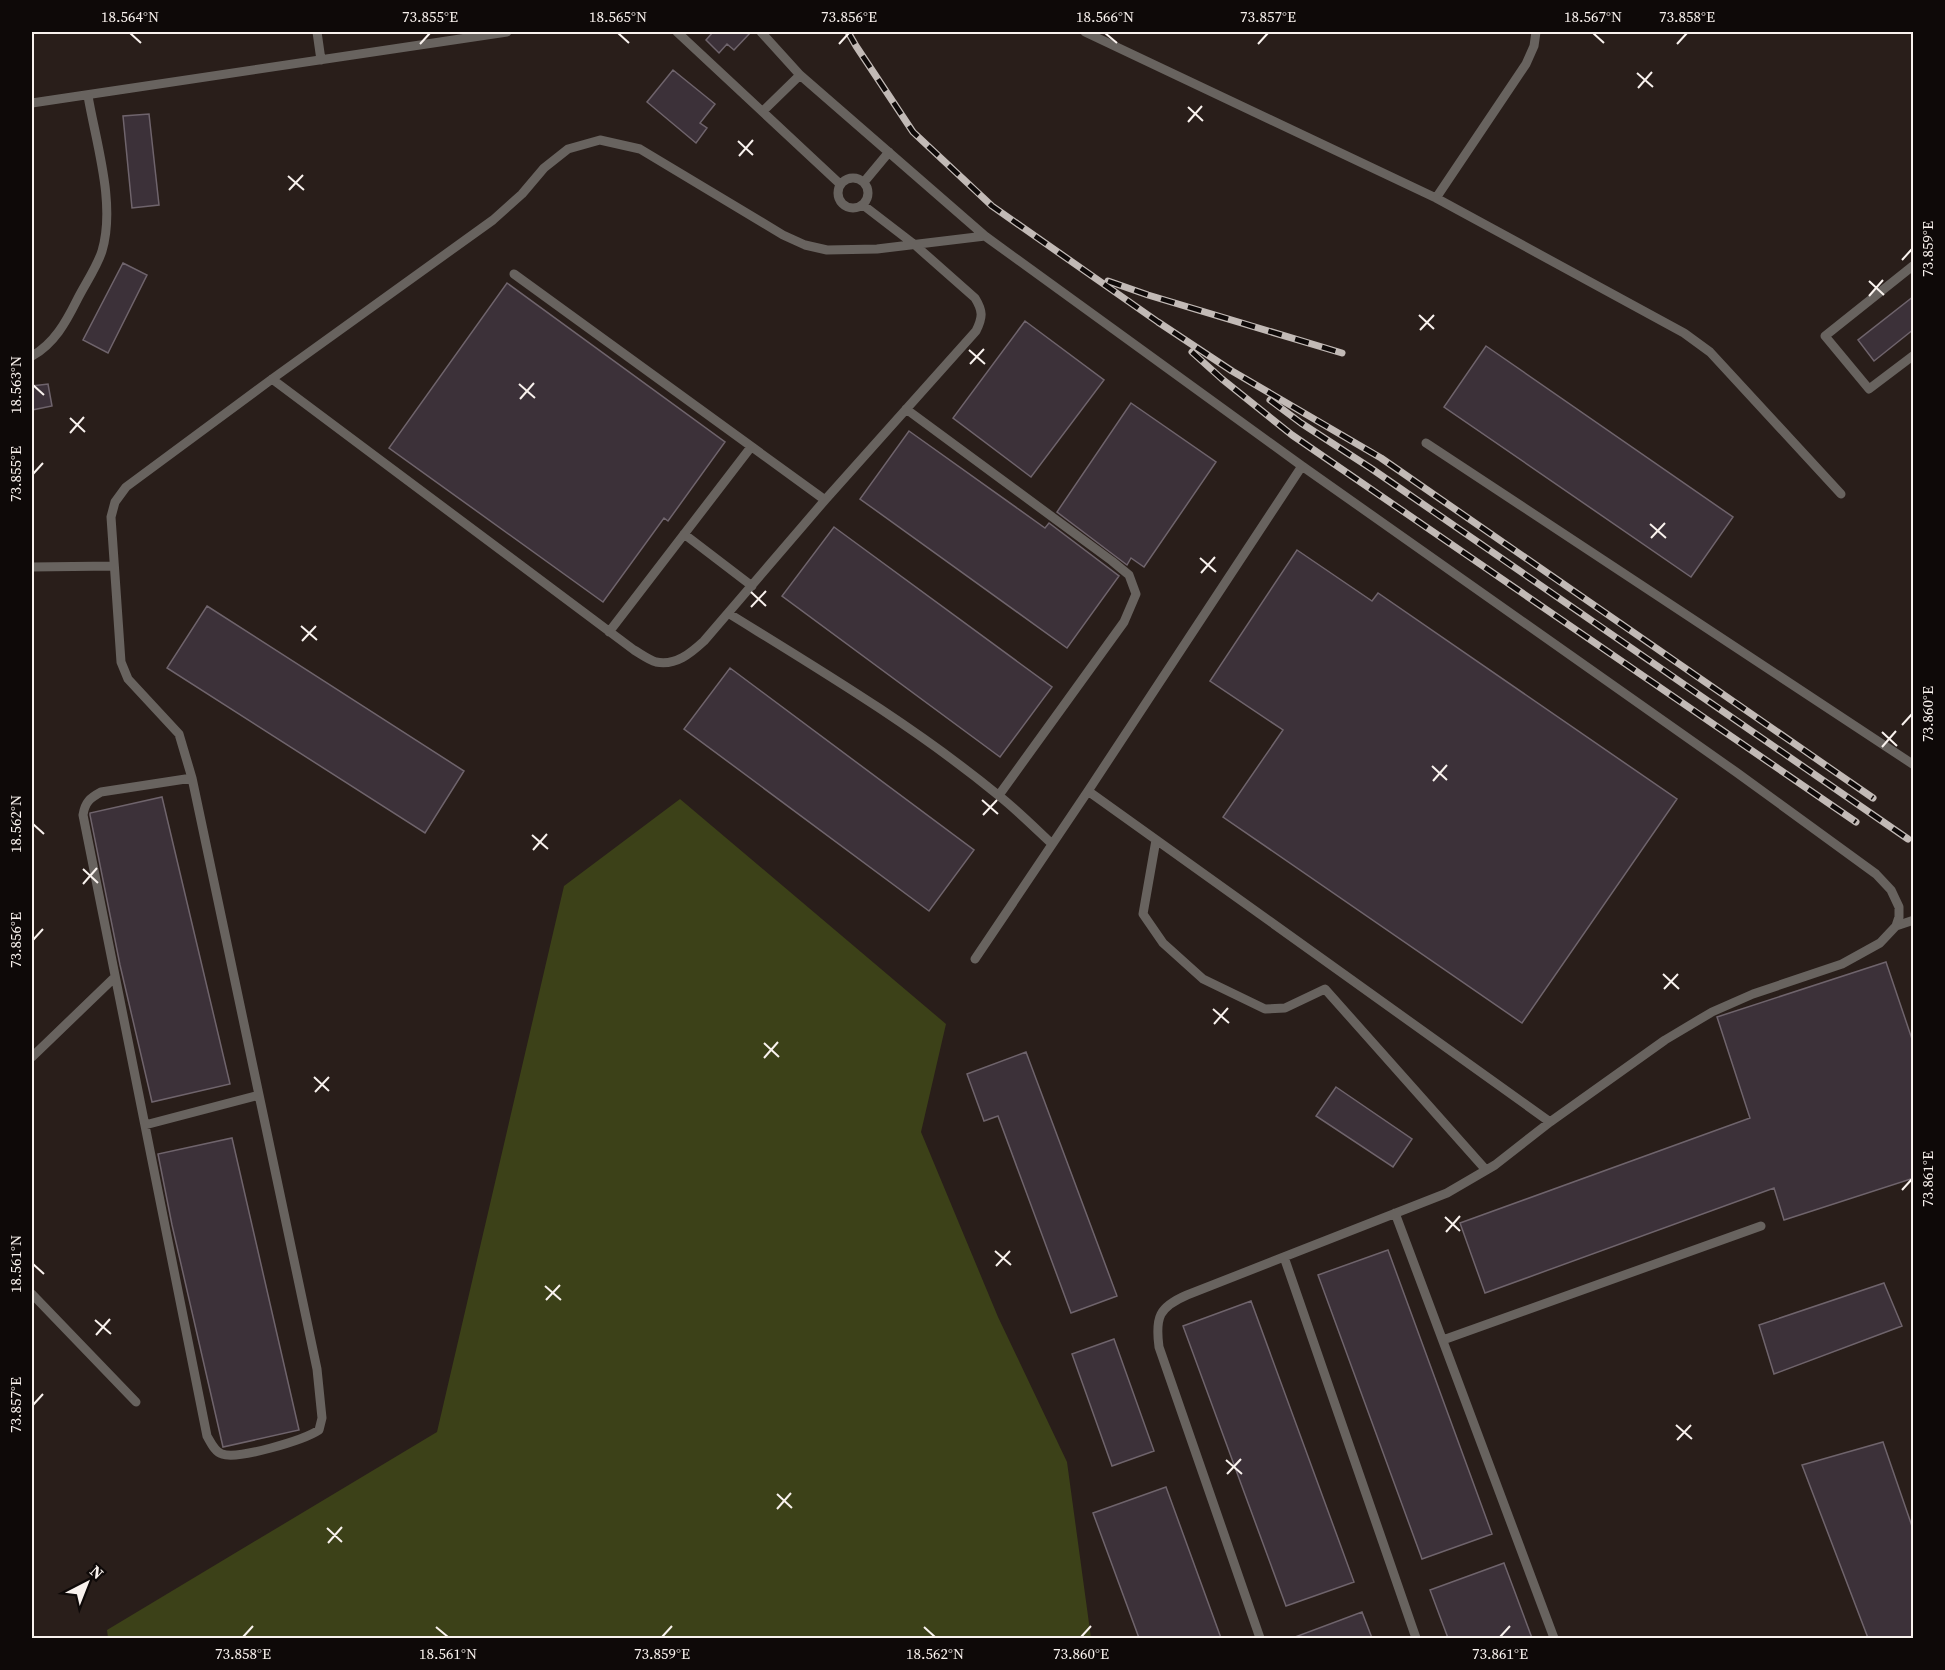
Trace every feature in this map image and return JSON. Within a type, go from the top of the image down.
[{"type":"lane","points":[[317,32],[321,60]]},
{"type":"lane","points":[[32,103],[507,32]]},
{"type":"lane","points":[[677,32],[840,183]]},
{"type":"lane","points":[[761,32],[800,75],[985,236],[1302,466],[1736,772],[1876,874],[1891,890],[1899,908],[1896,926],[1880,943],[1842,964],[1753,994],[1712,1012],[1665,1040],[1486,1170],[1447,1193],[1170,1302],[1161,1312],[1156,1327],[1159,1347],[1260,1638]]},
{"type":"lane","points":[[1085,32],[1436,198],[1699,342],[1841,494]]},
{"type":"lane","points":[[1436,198],[1526,64],[1534,46],[1536,32]]},
{"type":"lane","points":[[763,111],[800,75]]},
{"type":"lane","points":[[32,356],[53,340],[66,321],[101,253],[106,234],[105,187],[88,96]]},
{"type":"lane","points":[[192,778],[101,792],[91,797],[85,804],[83,815],[207,1436],[213,1447],[221,1454],[233,1456],[296,1442],[319,1430],[322,1418],[318,1378],[192,778],[179,734],[128,679],[121,662],[111,517],[114,502],[126,487],[493,220],[522,194],[544,168],[568,149],[600,140],[640,149],[783,235],[805,245],[827,250],[877,249],[985,236]]},
{"type":"lane","points":[[864,182],[889,152]]},
{"type":"lane","points":[[852,178],[864,182],[869,194],[863,205],[851,209],[840,202],[838,189],[840,183],[852,178]]},
{"type":"lane","points":[[272,379],[634,650],[656,662],[674,661],[689,655],[704,642],[825,500],[976,331],[982,319],[982,309],[975,298],[915,245],[863,205]]},
{"type":"lane","points":[[1914,265],[1825,336],[1869,389],[1914,355]]},
{"type":"lane","points":[[514,274],[825,500]]},
{"type":"lane","points":[[906,409],[1112,561],[1129,575],[1136,594],[1124,622],[999,795]]},
{"type":"lane","points":[[1426,443],[1914,765]]},
{"type":"lane","points":[[609,632],[751,447]]},
{"type":"lane","points":[[975,959],[1302,466]]},
{"type":"lane","points":[[684,534],[752,586]]},
{"type":"lane","points":[[32,567],[114,566]]},
{"type":"lane","points":[[728,613],[853,691],[943,753],[999,795],[1052,844]]},
{"type":"lane","points":[[1088,791],[1550,1122]]},
{"type":"lane","points":[[1156,840],[1143,914],[1163,942],[1203,979],[1264,1009],[1285,1008],[1325,989],[1486,1170]]},
{"type":"lane","points":[[1896,926],[1914,920]]},
{"type":"lane","points":[[32,1057],[115,977]]},
{"type":"lane","points":[[145,1125],[259,1095]]},
{"type":"lane","points":[[1395,1213],[1554,1638]]},
{"type":"lane","points":[[1443,1340],[1761,1226]]},
{"type":"lane","points":[[1284,1257],[1416,1638]]},
{"type":"lane","points":[[32,1294],[136,1402]]},
{"type":"green space","points":[[680,799],[946,1024],[921,1132],[998,1317],[1067,1462],[1091,1638],[108,1638],[107,1630],[437,1432],[564,886]]},
{"type":"building","points":[[713,32],[751,32],[734,50],[727,44],[719,53],[706,40]]},
{"type":"building","points":[[673,70],[715,104],[700,123],[707,128],[696,143],[647,102]]},
{"type":"building","points":[[149,114],[159,205],[132,208],[123,116]]},
{"type":"building","points":[[123,263],[147,275],[108,353],[83,340]]},
{"type":"building","points":[[507,283],[725,442],[668,521],[664,518],[603,602],[389,448]]},
{"type":"building","points":[[1914,296],[1914,329],[1874,361],[1858,340]]},
{"type":"building","points":[[1025,321],[1104,380],[1031,477],[953,418]]},
{"type":"building","points":[[1486,346],[1733,517],[1691,577],[1444,407]]},
{"type":"building","points":[[48,384],[52,406],[32,410],[32,386]]},
{"type":"building","points":[[1131,403],[1216,462],[1144,567],[1131,558],[1127,565],[1057,512]]},
{"type":"building","points":[[909,431],[1045,528],[1049,523],[1119,576],[1067,648],[860,499]]},
{"type":"building","points":[[834,527],[1052,687],[1000,757],[782,596]]},
{"type":"building","points":[[1297,550],[1372,601],[1378,593],[1677,799],[1522,1023],[1223,817],[1283,730],[1210,681]]},
{"type":"building","points":[[207,606],[464,771],[425,833],[167,668]]},
{"type":"building","points":[[730,668],[974,850],[929,911],[684,729]]},
{"type":"building","points":[[162,797],[230,1084],[152,1102],[120,965],[90,813]]},
{"type":"building","points":[[1886,962],[1914,1045],[1914,1178],[1784,1220],[1774,1188],[1485,1293],[1460,1223],[1750,1118],[1717,1017]]},
{"type":"building","points":[[1026,1052],[1117,1296],[1071,1313],[998,1116],[984,1121],[967,1074]]},
{"type":"building","points":[[1336,1087],[1412,1139],[1393,1167],[1316,1116]]},
{"type":"building","points":[[232,1138],[299,1430],[223,1447],[158,1154]]},
{"type":"building","points":[[1388,1250],[1492,1534],[1422,1559],[1318,1275]]},
{"type":"building","points":[[1884,1283],[1902,1326],[1774,1374],[1759,1325]]},
{"type":"building","points":[[1251,1301],[1354,1582],[1286,1606],[1183,1326]]},
{"type":"building","points":[[1114,1339],[1154,1451],[1112,1466],[1072,1354]]},
{"type":"building","points":[[1883,1442],[1914,1532],[1914,1638],[1868,1638],[1802,1465]]},
{"type":"building","points":[[1166,1487],[1221,1638],[1139,1638],[1093,1513]]},
{"type":"building","points":[[1504,1563],[1532,1638],[1448,1638],[1430,1590]]},
{"type":"building","points":[[1362,1612],[1372,1638],[1295,1637]]},
{"type":"railway","points":[[848,32],[913,132],[992,206],[1232,371],[1381,458],[1873,798]]},
{"type":"railway","points":[[1108,281],[1342,353]]},
{"type":"railway","points":[[1192,352],[1292,435],[1856,822]]},
{"type":"railway","points":[[1270,400],[1908,839]]}]
